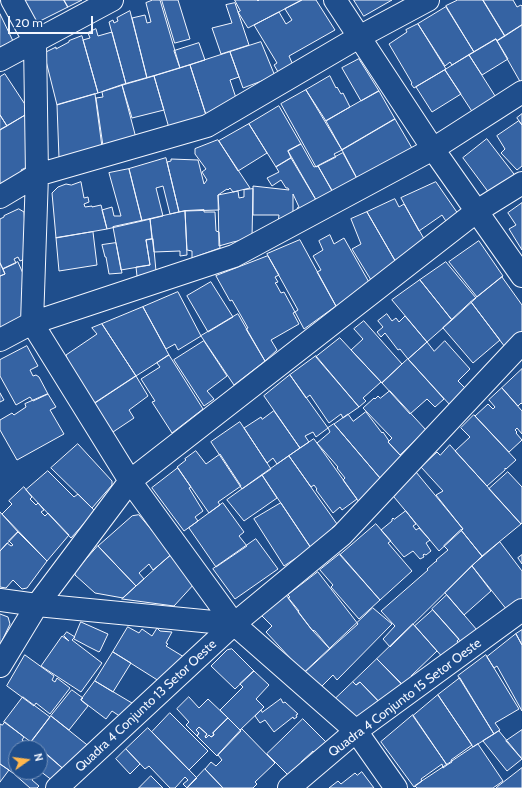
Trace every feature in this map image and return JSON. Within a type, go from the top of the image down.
[{"type":"street","points":[[12,0],[35,42],[37,175],[32,323],[130,481],[234,624],[356,731],[396,788]]},
{"type":"street","points":[[0,60],[112,0]]},
{"type":"street","points":[[334,0],[433,149],[522,276]]},
{"type":"street","points":[[0,197],[37,175],[207,126],[359,37],[428,0]]},
{"type":"street","points":[[0,340],[32,323],[234,256],[433,149],[522,92]]},
{"type":"street","points":[[0,666],[37,605],[130,481],[477,211],[522,183]]},
{"type":"street","name":"Quadra 4 Conjunto 13 Setor Oeste","points":[[57,788],[234,624],[342,535],[522,343]]},
{"type":"street","points":[[0,600],[234,624]]},
{"type":"street","name":"Quadra 4 Conjunto 15 Setor Oeste","points":[[289,788],[356,731],[522,610]]},
{"type":"building","points":[[25,0],[64,0],[68,7],[36,23]]},
{"type":"building","points":[[64,0],[82,0],[68,7]]},
{"type":"building","points":[[153,0],[160,0],[180,68],[147,78],[132,18],[145,15],[147,23],[151,22],[146,3]]},
{"type":"building","points":[[162,0],[178,0],[190,39],[175,43]]},
{"type":"building","points":[[235,0],[302,0],[248,28],[238,12],[240,11]]},
{"type":"building","points":[[302,0],[316,0],[335,30],[289,56],[293,65],[281,77],[274,65],[277,63],[254,25],[279,12],[286,24],[292,20],[285,9]]},
{"type":"building","points":[[354,0],[392,0],[364,16]]},
{"type":"building","points":[[458,0],[483,0],[505,36],[497,41],[496,39],[474,52],[446,6]]},
{"type":"building","points":[[483,0],[513,0],[517,7],[521,5],[522,25],[505,36]]},
{"type":"building","points":[[235,3],[249,45],[221,54],[212,28],[232,23],[226,5]]},
{"type":"building","points":[[446,7],[474,52],[452,65],[450,62],[445,66],[418,24]]},
{"type":"building","points":[[130,11],[147,78],[126,84],[109,22],[113,20],[114,23],[118,21],[117,18]]},
{"type":"building","points":[[0,14],[13,41],[0,47]]},
{"type":"building","points":[[418,24],[446,69],[414,88],[389,44],[407,32],[406,30]]},
{"type":"building","points":[[522,25],[522,85],[497,41]]},
{"type":"building","points":[[96,29],[98,36],[112,32],[126,84],[98,93],[83,40],[90,38],[88,33]]},
{"type":"building","points":[[82,36],[98,93],[57,105],[44,53],[56,47],[56,49],[69,41]]},
{"type":"building","points":[[496,39],[508,59],[482,75],[469,55]]},
{"type":"building","points":[[261,42],[275,76],[243,88],[230,52]]},
{"type":"building","points":[[199,43],[205,60],[180,68],[174,51]]},
{"type":"building","points":[[230,52],[239,77],[230,80],[237,101],[206,115],[190,65]]},
{"type":"building","points":[[469,55],[497,99],[473,113],[445,70]]},
{"type":"building","points":[[359,59],[379,91],[361,101],[342,68]]},
{"type":"building","points":[[190,65],[206,115],[169,128],[154,76]]},
{"type":"building","points":[[445,70],[461,94],[432,112],[416,87]]},
{"type":"building","points":[[5,74],[30,112],[7,126],[0,115],[0,77]]},
{"type":"building","points":[[154,76],[164,110],[132,118],[122,85]]},
{"type":"building","points":[[330,76],[336,88],[337,87],[341,94],[343,93],[350,107],[326,121],[306,90]]},
{"type":"building","points":[[122,85],[136,138],[103,146],[96,98],[103,97],[102,92]]},
{"type":"building","points":[[306,90],[342,150],[334,154],[336,157],[316,167],[281,104]]},
{"type":"building","points":[[379,91],[395,119],[342,150],[326,121]]},
{"type":"building","points":[[95,94],[102,147],[59,158],[57,105]]},
{"type":"building","points":[[279,106],[301,144],[288,151],[291,158],[276,167],[249,124]]},
{"type":"building","points":[[31,112],[27,167],[21,170],[23,174],[0,187],[0,130]]},
{"type":"building","points":[[522,114],[522,125],[517,118]]},
{"type":"building","points":[[0,115],[7,126],[0,130]]},
{"type":"building","points":[[395,119],[419,160],[360,184],[342,150]]},
{"type":"building","points":[[519,121],[522,125],[522,166],[517,170],[501,153],[505,149],[497,136]]},
{"type":"building","points":[[249,124],[267,153],[238,171],[219,141]]},
{"type":"building","points":[[487,139],[517,178],[492,197],[463,158]]},
{"type":"building","points":[[218,140],[250,188],[233,192],[230,188],[218,195],[219,210],[179,212],[167,162],[171,161],[171,159],[198,160],[204,184],[207,180],[202,172],[206,169],[195,154],[195,149]]},
{"type":"building","points":[[301,144],[314,167],[318,166],[337,199],[319,205],[288,151]]},
{"type":"building","points":[[343,153],[361,186],[336,198],[318,166]]},
{"type":"building","points":[[166,158],[179,212],[170,214],[163,186],[156,188],[163,216],[142,221],[129,169]]},
{"type":"building","points":[[291,158],[319,205],[300,214],[297,208],[299,207],[293,194],[293,217],[278,223],[279,215],[253,215],[253,186],[289,190],[281,180],[272,186],[267,178],[279,172],[276,167]]},
{"type":"building","points":[[129,169],[142,221],[107,229],[102,210],[112,207],[114,216],[121,216],[109,173]]},
{"type":"building","points":[[81,182],[84,198],[88,197],[89,202],[84,204],[85,207],[101,205],[107,229],[56,238],[52,193],[58,187],[66,184],[71,185]]},
{"type":"building","points":[[436,182],[463,221],[451,229],[442,215],[419,231],[401,198]]},
{"type":"building","points":[[253,189],[252,238],[219,246],[218,195],[238,191],[239,198],[244,197],[244,190]]},
{"type":"building","points":[[395,199],[399,207],[404,204],[427,244],[397,264],[367,212]]},
{"type":"building","points":[[522,203],[522,250],[509,229],[516,225],[508,213]]},
{"type":"building","points":[[19,209],[24,212],[27,258],[20,261],[18,257],[14,259],[16,263],[3,269],[0,263],[0,219]]},
{"type":"building","points":[[204,210],[204,212],[215,212],[216,231],[219,232],[220,248],[192,258],[192,251],[187,250],[185,211]]},
{"type":"building","points":[[185,211],[187,255],[180,256],[180,251],[154,252],[150,219]]},
{"type":"building","points":[[367,212],[397,264],[371,280],[352,249],[361,244],[351,219]]},
{"type":"building","points":[[150,219],[152,239],[146,240],[150,265],[121,270],[113,227]]},
{"type":"building","points":[[93,232],[97,265],[59,271],[56,238]]},
{"type":"building","points":[[330,235],[334,244],[344,238],[370,284],[337,308],[317,272],[321,270],[313,256],[323,250],[319,241]]},
{"type":"building","points":[[153,239],[156,271],[137,276],[136,267],[150,265],[146,240]]},
{"type":"building","points":[[300,240],[336,306],[304,329],[295,312],[298,310],[267,254]]},
{"type":"building","points":[[479,241],[503,276],[477,297],[449,262]]},
{"type":"building","points":[[116,243],[122,273],[109,274],[102,245]]},
{"type":"building","points":[[268,256],[279,275],[275,277],[278,282],[275,283],[281,293],[284,292],[295,312],[293,313],[299,324],[271,340],[277,350],[265,361],[246,329],[248,328],[232,300],[230,301],[216,276]]},
{"type":"building","points":[[18,262],[28,285],[22,288],[29,300],[26,316],[2,330],[0,327],[0,276],[5,274],[3,269]]},
{"type":"building","points":[[446,262],[476,298],[452,320],[420,280]]},
{"type":"building","points":[[0,263],[5,274],[0,276]]},
{"type":"building","points":[[502,277],[522,305],[522,337],[508,351],[471,302]]},
{"type":"building","points":[[420,280],[452,320],[427,342],[392,300]]},
{"type":"building","points":[[211,282],[233,317],[208,332],[187,296]]},
{"type":"building","points":[[178,292],[201,336],[178,350],[175,344],[166,349],[143,307]]},
{"type":"building","points":[[471,302],[500,340],[473,363],[443,328]]},
{"type":"building","points":[[143,307],[169,355],[136,376],[102,324]]},
{"type":"building","points":[[238,314],[265,361],[234,385],[201,336]]},
{"type":"building","points":[[387,314],[392,321],[396,318],[399,322],[405,316],[427,342],[408,359],[400,349],[398,350],[385,333],[381,337],[377,332],[383,327],[378,321]]},
{"type":"building","points":[[364,321],[402,364],[382,383],[351,350],[363,339],[354,329]]},
{"type":"building","points":[[102,324],[136,376],[92,405],[71,371],[66,355],[97,334],[92,328]]},
{"type":"building","points":[[340,338],[381,382],[363,398],[366,401],[359,407],[316,357]]},
{"type":"building","points":[[204,341],[227,376],[207,391],[214,399],[204,406],[174,360]]},
{"type":"building","points":[[445,341],[470,369],[458,381],[466,389],[450,405],[408,359],[427,342],[434,351]]},
{"type":"building","points":[[27,346],[38,366],[30,370],[33,376],[36,375],[39,377],[48,394],[33,401],[30,397],[16,405],[0,376],[0,360]]},
{"type":"building","points":[[169,355],[203,409],[172,433],[152,402],[155,401],[141,379],[160,367],[157,363]]},
{"type":"building","points":[[316,356],[359,407],[343,418],[341,414],[329,423],[310,395],[306,398],[290,375]]},
{"type":"building","points":[[408,359],[444,399],[435,407],[427,399],[410,414],[382,383]]},
{"type":"building","points":[[522,369],[522,404],[521,403],[518,406],[502,388]]},
{"type":"building","points":[[290,375],[328,428],[316,437],[313,432],[305,436],[309,442],[300,448],[264,396]]},
{"type":"building","points":[[136,376],[148,396],[129,410],[134,418],[113,432],[92,405]]},
{"type":"building","points":[[502,388],[522,411],[522,434],[517,428],[515,430],[522,440],[509,452],[475,416],[488,404],[493,409],[495,407],[489,400]]},
{"type":"building","points":[[390,391],[426,430],[400,455],[388,442],[392,438],[363,408],[374,398],[375,399],[378,396],[380,398]]},
{"type":"building","points":[[0,393],[4,400],[0,402]]},
{"type":"building","points":[[48,394],[56,407],[50,410],[64,434],[17,460],[0,430],[0,420],[12,413],[14,415],[26,407],[25,404]]},
{"type":"building","points":[[274,411],[300,448],[277,464],[273,458],[267,463],[244,428]]},
{"type":"building","points":[[366,412],[382,433],[383,432],[389,441],[388,442],[401,456],[380,478],[334,424],[348,414],[353,421]]},
{"type":"building","points":[[474,415],[516,460],[506,469],[505,468],[505,470],[487,486],[455,451],[470,437],[461,428]]},
{"type":"building","points":[[240,422],[271,469],[242,489],[211,442]]},
{"type":"building","points":[[334,424],[380,478],[359,502],[343,480],[345,478],[337,468],[338,467],[317,443],[330,432],[328,428]]},
{"type":"building","points":[[314,439],[357,499],[342,510],[340,507],[333,513],[314,485],[311,487],[289,456]]},
{"type":"building","points":[[78,444],[112,481],[112,485],[92,508],[51,468]]},
{"type":"building","points":[[450,445],[521,524],[482,556],[436,495],[443,491],[421,467],[437,452],[440,455]]},
{"type":"building","points":[[196,451],[206,464],[220,454],[241,486],[218,502],[220,505],[209,513],[177,467]]},
{"type":"building","points":[[289,456],[337,524],[311,548],[262,475]]},
{"type":"building","points":[[178,468],[191,487],[189,488],[203,511],[195,517],[198,521],[184,531],[152,488]]},
{"type":"building","points":[[48,471],[74,497],[78,494],[95,511],[71,538],[26,490]]},
{"type":"building","points":[[416,472],[463,529],[439,551],[394,497]]},
{"type":"building","points":[[508,472],[522,487],[521,524],[489,489]]},
{"type":"building","points":[[262,475],[277,498],[244,521],[227,500]]},
{"type":"building","points":[[24,487],[32,497],[30,499],[36,505],[38,503],[44,510],[41,512],[45,516],[48,513],[69,535],[47,561],[2,514],[12,504],[9,501]]},
{"type":"building","points":[[223,503],[244,532],[239,536],[247,546],[216,567],[189,528]]},
{"type":"building","points":[[281,503],[311,548],[284,566],[254,519]]},
{"type":"building","points":[[406,511],[416,524],[413,526],[416,530],[419,528],[430,540],[426,543],[431,551],[426,555],[424,554],[424,557],[420,559],[413,551],[404,557],[381,530],[392,521],[393,518],[394,519]]},
{"type":"building","points":[[0,512],[18,532],[0,551]]},
{"type":"building","points":[[139,515],[172,554],[153,570],[149,564],[139,573],[144,579],[136,586],[98,546],[132,516]]},
{"type":"building","points":[[376,524],[391,541],[388,543],[412,571],[380,600],[340,555]]},
{"type":"building","points":[[461,530],[482,556],[390,647],[383,639],[395,626],[381,611],[428,570],[427,569],[437,561],[436,560],[448,550],[444,546]]},
{"type":"building","points":[[18,532],[47,561],[27,588],[22,589],[13,580],[6,588],[0,587],[0,551],[7,543],[11,546],[13,545],[9,541]]},
{"type":"building","points":[[256,539],[278,569],[235,599],[213,569]]},
{"type":"building","points":[[500,542],[522,571],[522,599],[507,610],[472,566]]},
{"type":"building","points":[[98,546],[136,586],[123,598],[95,593],[75,575],[75,572]]},
{"type":"building","points":[[172,554],[195,583],[174,606],[122,599]]},
{"type":"building","points":[[340,554],[380,600],[359,619],[331,587],[333,585],[320,570]]},
{"type":"building","points":[[522,555],[522,564],[518,558]]},
{"type":"building","points":[[472,566],[491,591],[464,615],[445,593]]},
{"type":"building","points":[[318,572],[358,624],[330,649],[315,631],[312,630],[288,598],[290,597],[288,595]]},
{"type":"building","points":[[286,595],[312,630],[330,649],[304,673],[266,632],[272,626],[262,616]]},
{"type":"building","points":[[447,595],[477,630],[462,643],[432,609]]},
{"type":"building","points":[[373,608],[392,624],[337,680],[333,675],[321,687],[305,672]]},
{"type":"building","points":[[433,610],[459,639],[457,641],[461,647],[445,660],[415,626]]},
{"type":"building","points":[[0,614],[8,617],[10,624],[0,645]]},
{"type":"building","points":[[81,622],[108,634],[99,652],[74,639]]},
{"type":"building","points":[[413,624],[437,651],[411,676],[417,683],[408,691],[377,659]]},
{"type":"building","points":[[128,627],[139,633],[142,629],[152,636],[157,628],[160,631],[172,632],[166,646],[184,657],[159,681],[113,652]]},
{"type":"building","points":[[522,630],[522,645],[516,634]]},
{"type":"building","points":[[67,632],[75,637],[72,640],[102,663],[81,692],[41,666],[62,636],[69,641],[64,636]]},
{"type":"building","points":[[516,634],[522,645],[522,711],[497,666],[494,668],[487,657]]},
{"type":"building","points":[[232,649],[254,671],[235,689],[211,666],[227,650]]},
{"type":"building","points":[[113,652],[131,663],[113,692],[95,681]]},
{"type":"building","points":[[25,655],[54,676],[52,680],[55,682],[57,678],[70,688],[50,714],[36,703],[34,706],[7,686]]},
{"type":"building","points":[[486,655],[519,709],[495,723],[500,730],[494,734],[458,676]]},
{"type":"building","points":[[377,659],[402,684],[393,691],[387,710],[360,682],[356,685],[353,682]]},
{"type":"building","points":[[254,671],[269,685],[256,699],[264,707],[240,730],[220,710],[243,687],[240,684]]},
{"type":"building","points":[[460,678],[494,734],[473,747],[438,695]]},
{"type":"building","points":[[95,681],[137,706],[124,719],[112,711],[106,719],[81,700]]},
{"type":"building","points":[[353,682],[356,685],[360,682],[387,710],[361,729],[333,701]]},
{"type":"building","points":[[72,690],[83,698],[81,700],[88,706],[69,730],[51,716]]},
{"type":"building","points":[[438,695],[472,745],[451,760],[452,762],[447,765],[413,716]]},
{"type":"building","points":[[23,697],[50,717],[33,740],[28,740],[4,722]]},
{"type":"building","points":[[189,697],[199,708],[208,699],[228,718],[211,737],[209,735],[206,738],[205,737],[207,734],[199,727],[196,730],[199,733],[197,736],[186,725],[189,722],[177,709]]},
{"type":"building","points":[[281,699],[283,703],[285,702],[298,714],[296,715],[297,717],[294,719],[293,717],[274,732],[265,720],[260,723],[255,716],[261,710],[262,712]]},
{"type":"building","points":[[170,713],[208,751],[189,770],[152,732]]},
{"type":"building","points":[[413,715],[447,765],[443,768],[442,764],[421,779],[422,781],[414,787],[381,742]]},
{"type":"building","points":[[51,716],[91,748],[68,773],[48,755],[48,740],[33,740]]},
{"type":"building","points":[[228,718],[241,731],[217,756],[197,736],[199,733],[196,730],[199,727],[207,734],[205,737],[206,738],[209,735],[211,737]]},
{"type":"building","points":[[303,719],[328,744],[316,755],[313,751],[301,762],[305,766],[291,778],[267,754]]},
{"type":"building","points":[[5,722],[24,737],[22,740],[8,740],[8,770],[0,764],[0,724],[2,725]]},
{"type":"building","points":[[148,728],[197,778],[187,788],[183,784],[188,780],[185,777],[175,788],[170,788],[149,766],[145,769],[126,749]]},
{"type":"building","points":[[242,729],[275,763],[255,782],[257,784],[253,788],[223,788],[205,769],[211,762],[216,766],[222,760],[218,755]]},
{"type":"building","points":[[522,730],[522,759],[506,741]]},
{"type":"building","points":[[499,731],[522,759],[507,771],[483,741]]},
{"type":"building","points":[[478,744],[503,781],[493,788],[417,788],[415,786]]},
{"type":"building","points":[[126,749],[140,764],[130,774],[116,759]]},
{"type":"building","points":[[48,756],[68,773],[53,781],[48,777]]},
{"type":"building","points":[[0,764],[8,769],[8,771],[0,782]]},
{"type":"building","points":[[522,768],[522,788],[496,788],[497,787]]},
{"type":"building","points":[[205,769],[223,788],[187,788]]},
{"type":"building","points":[[362,772],[374,788],[329,788],[338,781],[341,784],[355,773],[357,775]]},
{"type":"building","points":[[151,776],[163,788],[139,788]]},
{"type":"building","points":[[21,780],[32,780],[39,786],[37,788],[30,788]]}]
